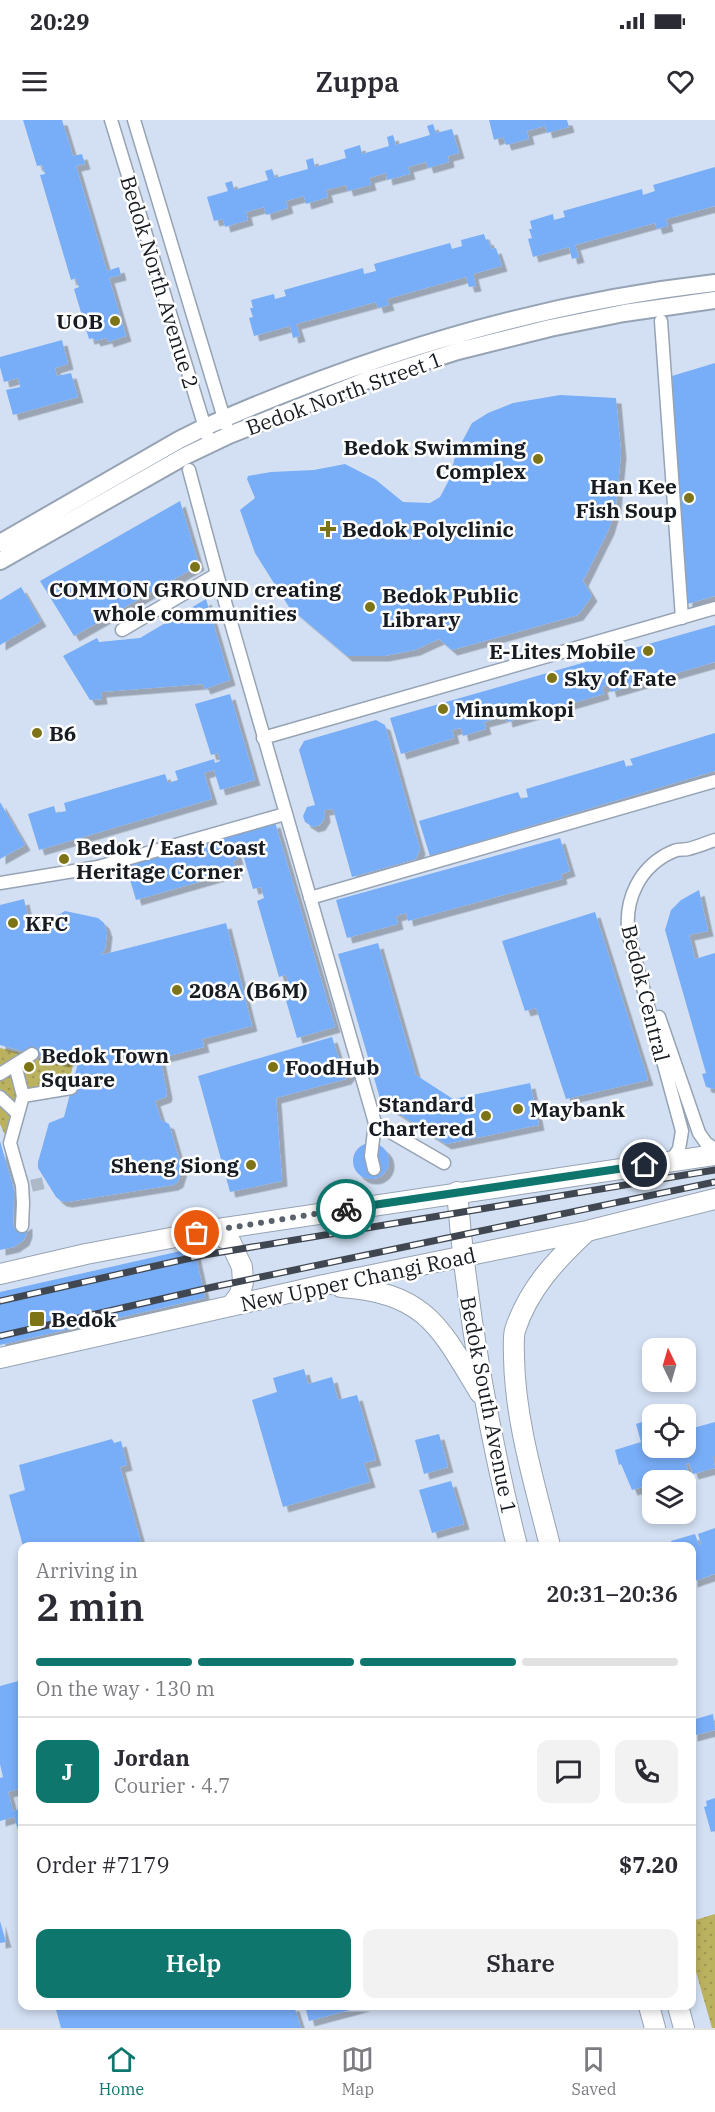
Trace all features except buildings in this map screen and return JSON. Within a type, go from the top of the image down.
[{"type":"main road","points":[[0,1274],[86,1254],[210,1230],[715,1155]]},
{"type":"main road","name":"Bedok South Avenue 1","points":[[457,1192],[462,1256],[486,1404],[516,1542]]},
{"type":"main road","name":"New Upper Changi Road","points":[[0,1358],[319,1286],[587,1231],[715,1199]]},
{"type":"main road","points":[[210,1230],[230,1241],[242,1267],[243,1282],[240,1294],[231,1306]]},
{"type":"main road","name":"Bedok South Avenue 1","points":[[549,1542],[523,1431],[515,1377],[514,1333],[535,1286],[587,1231]]},
{"type":"main road","points":[[319,1286],[363,1289],[402,1299],[419,1309],[439,1327],[486,1404]]},
{"type":"main road","points":[[649,2010],[655,2028]]},
{"type":"main road","points":[[679,2010],[684,2028]]},
{"type":"street","name":"Bedok North Avenue 2","points":[[111,120],[210,444]]},
{"type":"street","name":"Bedok North Avenue 2","points":[[134,120],[230,435]]},
{"type":"street","name":"Bedok North Street 1","points":[[0,543],[205,427],[397,352],[548,311],[658,290],[715,283]]},
{"type":"street","name":"Bedok North Street 1","points":[[0,561],[177,460],[230,435],[370,379],[458,351],[570,323],[715,300]]},
{"type":"street","points":[[661,321],[682,618]]},
{"type":"street","points":[[189,470],[216,574],[375,1123],[371,1156],[374,1169]]},
{"type":"street","points":[[122,630],[216,574]]},
{"type":"street","points":[[264,738],[715,608]]},
{"type":"street","points":[[310,898],[715,782]]},
{"type":"street","points":[[0,883],[98,867],[285,814]]},
{"type":"street","name":"Bedok Central","points":[[671,1161],[681,1143],[681,1129],[629,936],[627,914],[635,888],[648,868],[673,851],[715,840]]},
{"type":"street","name":"Bedok Central","points":[[686,849],[660,865],[644,881],[635,901],[633,924],[650,992],[699,1133],[706,1143],[715,1149]]},
{"type":"street","points":[[0,1074],[32,1054]]},
{"type":"street","points":[[15,1065],[23,1096],[10,1143],[22,1185],[22,1226]]},
{"type":"street","points":[[23,1096],[71,1088]]},
{"type":"street","points":[[0,1097],[18,1114]]},
{"type":"street","points":[[375,1123],[444,1163]]},
{"type":"shaded area","points":[[0,1048],[20,1053],[0,1066]]},
{"type":"shaded area","points":[[41,1059],[63,1064],[74,1061],[69,1083],[26,1091],[22,1068],[34,1060]]},
{"type":"shaded area","points":[[11,1073],[17,1097],[16,1104],[0,1089],[0,1080]]},
{"type":"shaded area","points":[[0,1104],[11,1115],[5,1135],[0,1124]]},
{"type":"shaded area","points":[[715,1914],[715,2028],[712,2028],[696,1972],[696,1920]]},
{"type":"tunnel","points":[[14,1190],[48,1182]]},
{"type":"railway","points":[[0,1301],[204,1255],[715,1170]]},
{"type":"railway","points":[[0,1336],[213,1287],[715,1182]]},
{"type":"way so far","points":[[197,1233],[346,1209]]},
{"type":"place","name":"UOB","points":[[115,321]]},
{"type":"place","name":"Bedok Swimming Complex","points":[[538,459]]},
{"type":"place","name":"Han Kee Fish Soup","points":[[689,498]]},
{"type":"place","name":"Bedok Polyclinic","points":[[328,529]]},
{"type":"place","name":"COMMON GROUND creating whole communities","points":[[195,567]]},
{"type":"place","name":"Bedok Public Library","points":[[370,607]]},
{"type":"place","name":"E-Lites Mobile","points":[[648,651]]},
{"type":"place","name":"Sky of Fate","points":[[552,678]]},
{"type":"place","name":"Minumkopi","points":[[443,709]]},
{"type":"place","name":"B6","points":[[37,733]]},
{"type":"place","name":"Bedok / East Coast Heritage Corner","points":[[64,859]]},
{"type":"place","name":"KFC","points":[[13,923]]},
{"type":"place","name":"208A (B6M)","points":[[177,990]]},
{"type":"place","name":"Bedok Town Square","points":[[29,1067]]},
{"type":"place","name":"FoodHub","points":[[273,1067]]},
{"type":"place","name":"Maybank","points":[[518,1109]]},
{"type":"place","name":"Standard Chartered","points":[[486,1116]]},
{"type":"place","name":"Sheng Siong","points":[[251,1165]]},
{"type":"place","name":"Bedok","points":[[37,1319]]},
{"type":"route","points":[[346,1209],[645,1165]]}]
